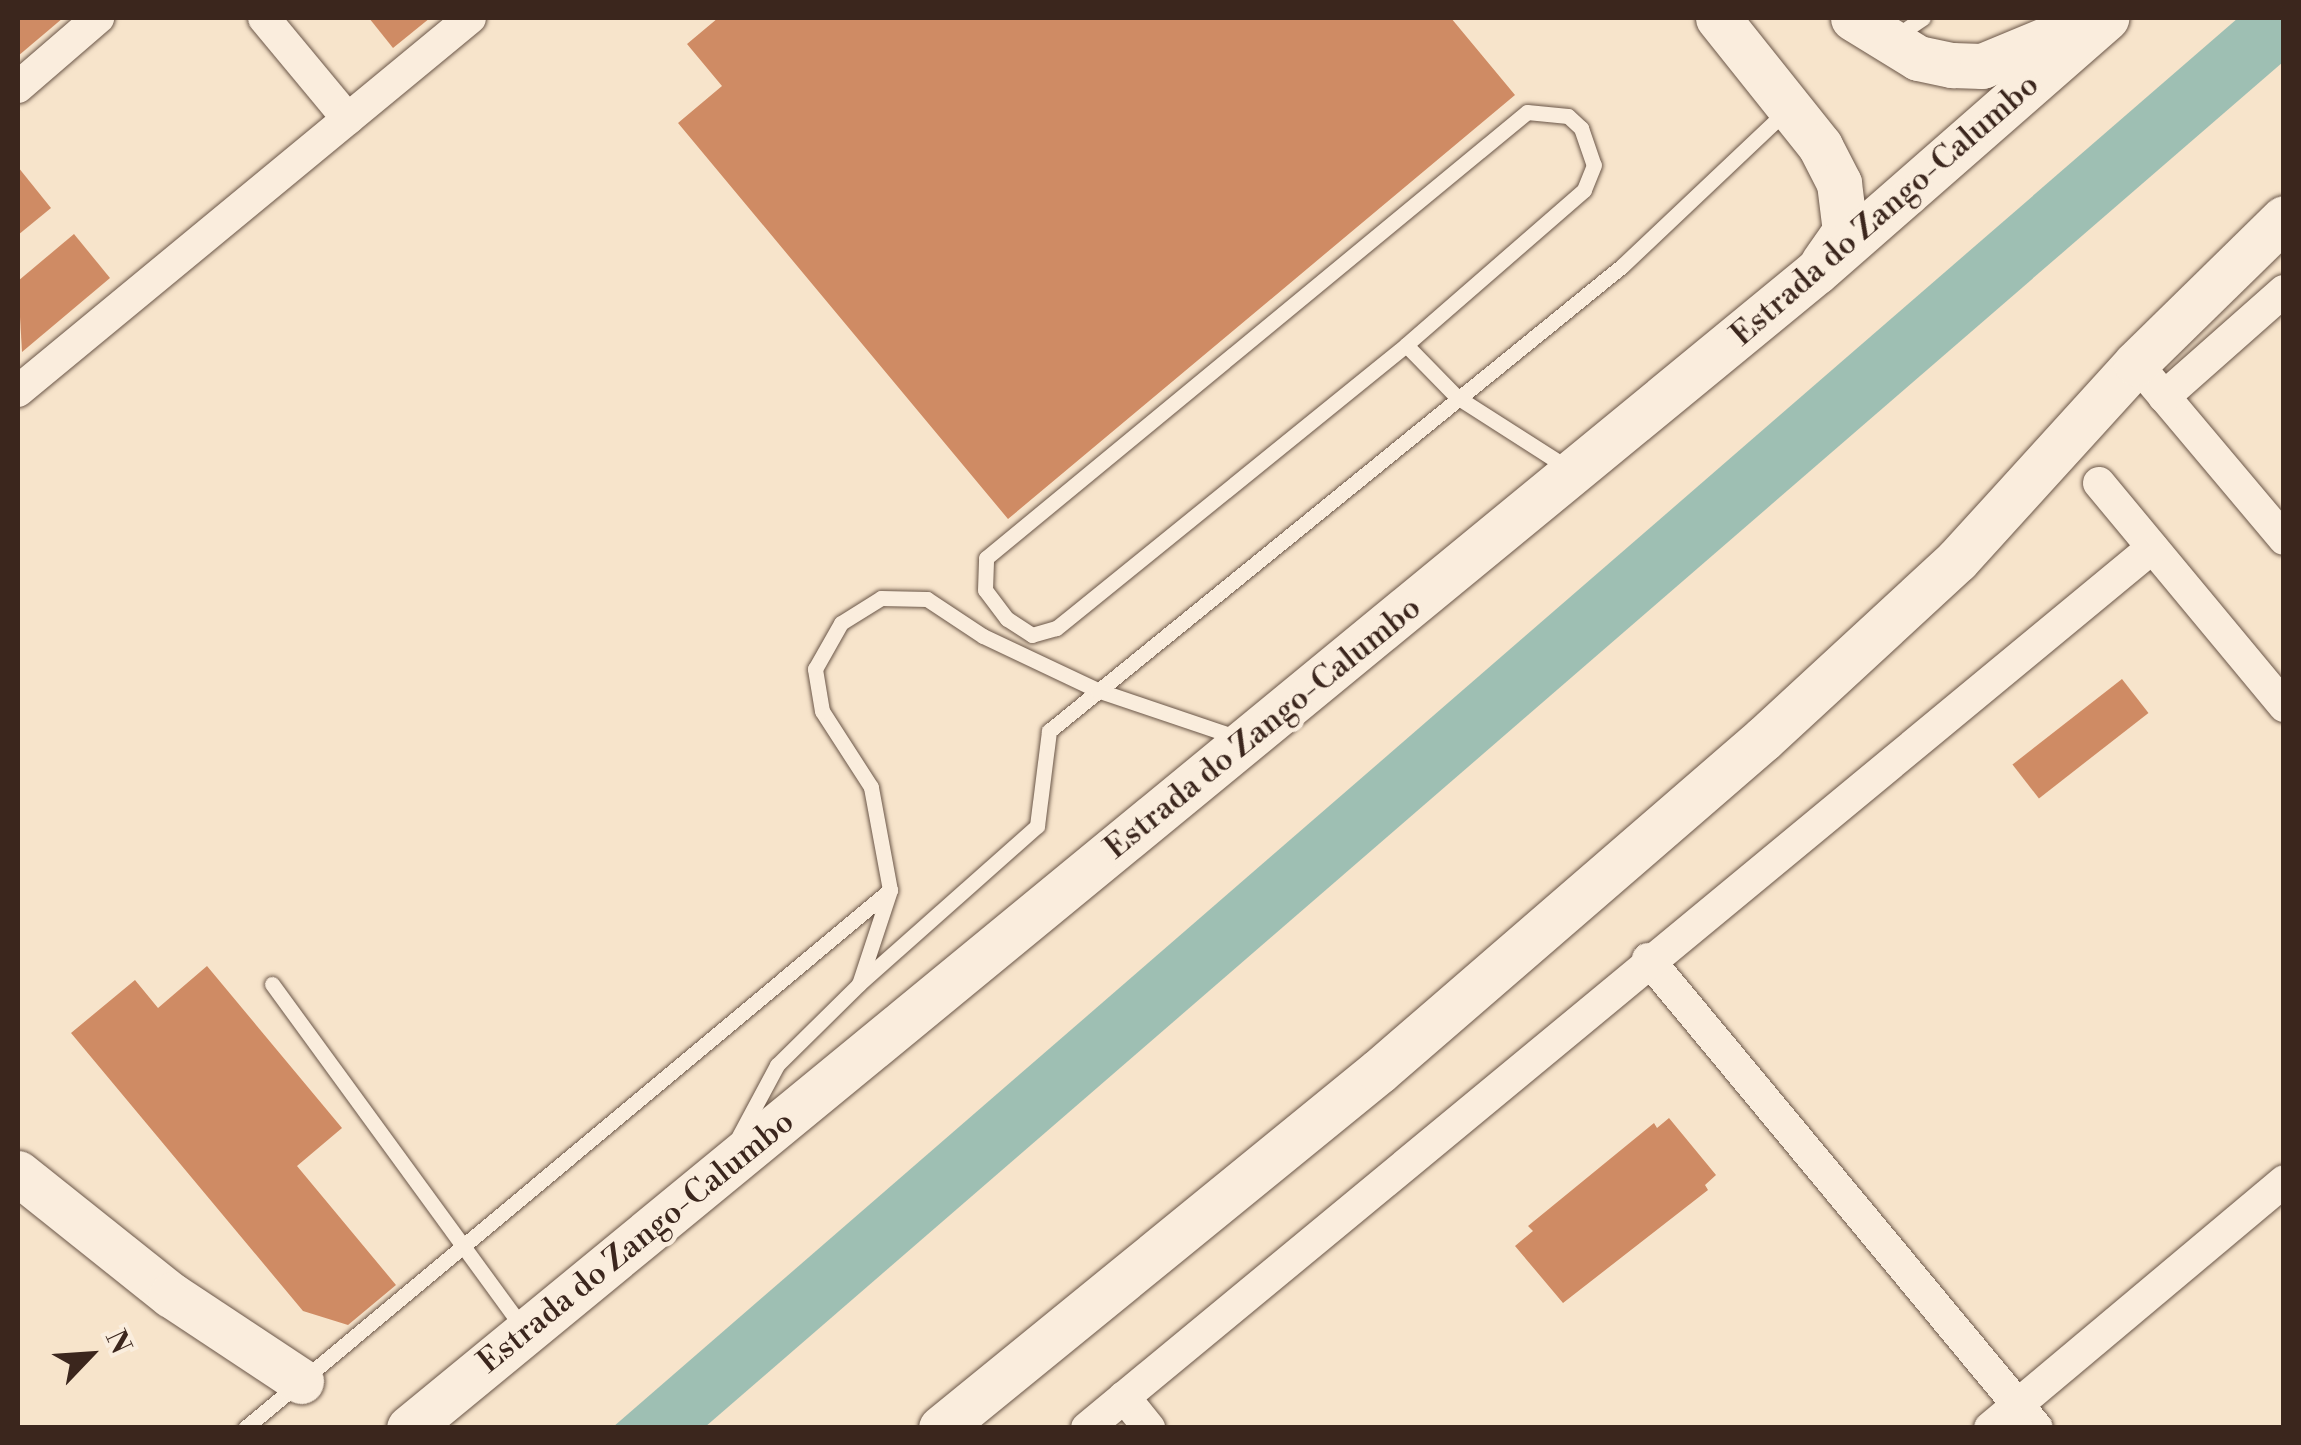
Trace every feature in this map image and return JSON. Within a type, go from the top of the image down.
[{"type":"main road","points":[[1718,18],[1789,107],[1839,183],[1846,231],[1816,272]]},
{"type":"main road","points":[[1888,26],[1918,58],[1982,66],[2092,18]]},
{"type":"main road","name":"Estrada do Zango-Calumbo","points":[[409,1428],[1816,272],[2106,18]]},
{"type":"main road","points":[[941,1428],[1379,1071],[1763,739],[2150,380],[2284,218]]},
{"type":"main road","points":[[18,1173],[171,1296],[301,1381]]},
{"type":"street","points":[[18,87],[98,18]]},
{"type":"street","points":[[264,18],[348,118]]},
{"type":"street","points":[[18,391],[470,18]]},
{"type":"street","points":[[2284,291],[2150,380],[2284,539]]},
{"type":"street","points":[[2099,483],[2284,706]]},
{"type":"street","points":[[1087,1428],[1648,959],[2152,548]]},
{"type":"street","points":[[1648,959],[2027,1416]]},
{"type":"street","points":[[1990,1428],[2027,1416],[2284,1180]]},
{"type":"street","points":[[1124,1397],[1149,1428]]},
{"type":"lane","points":[[720,1174],[777,1065],[859,984],[1037,826],[1049,732],[1658,234],[1789,107]]},
{"type":"lane","points":[[1526,112],[1568,116],[1581,128],[1594,165],[1584,190],[1406,345],[1056,628],[1032,634],[1007,619],[985,590],[986,558],[1486,143],[1526,112]]},
{"type":"lane","points":[[1406,345],[1457,397],[1574,472]]},
{"type":"lane","points":[[859,984],[890,890],[870,787],[822,711],[816,669],[840,623],[880,598],[927,599],[983,636],[1097,690],[1248,740]]},
{"type":"lane","points":[[245,1428],[890,890]]},
{"type":"lane","points":[[272,984],[526,1332]]},
{"type":"water","points":[[2238,18],[2283,18],[2283,62],[705,1427],[613,1427]]},
{"type":"building","points":[[18,18],[63,18],[18,56]]},
{"type":"building","points":[[369,18],[430,18],[393,48]]},
{"type":"building","points":[[718,18],[1451,18],[1515,95],[1008,519],[678,123],[722,86],[687,44]]},
{"type":"building","points":[[18,167],[51,208],[18,235]]},
{"type":"building","points":[[74,234],[110,278],[22,352],[18,281]]},
{"type":"building","points":[[2122,679],[2148,713],[2039,798],[2012,765]]},
{"type":"building","points":[[207,966],[342,1128],[297,1166],[396,1285],[348,1325],[303,1311],[71,1033],[135,980],[158,1008]]},
{"type":"building","points":[[1669,1118],[1716,1175],[1705,1185],[1708,1190],[1563,1303],[1515,1246],[1533,1231],[1528,1226],[1654,1123],[1657,1128]]}]
